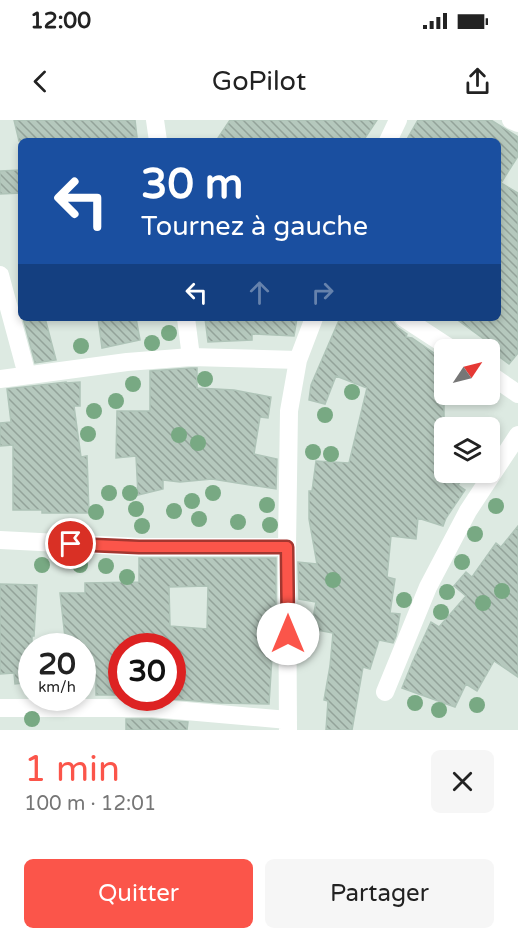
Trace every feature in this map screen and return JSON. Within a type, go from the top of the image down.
[{"type":"street","points":[[155,120],[158,138]]},
{"type":"street","points":[[389,138],[398,120]]},
{"type":"street","points":[[511,120],[518,123]]},
{"type":"street","points":[[0,275],[27,375]]},
{"type":"street","points":[[186,321],[191,357]]},
{"type":"street","points":[[0,708],[152,708],[288,725],[289,411],[298,360],[313,321]]},
{"type":"street","points":[[409,321],[436,339]]},
{"type":"street","points":[[0,379],[127,362],[191,357],[298,360]]},
{"type":"street","points":[[500,382],[518,394]]},
{"type":"street","points":[[385,692],[428,587],[468,511],[518,435]]},
{"type":"street","points":[[0,540],[139,547],[287,547]]},
{"type":"building","points":[[14,120],[135,120],[137,137],[132,138],[18,138]]},
{"type":"building","points":[[230,120],[377,120],[365,138],[218,138]]},
{"type":"building","points":[[418,120],[491,120],[518,137],[518,156],[501,183],[501,138],[408,138]]},
{"type":"building","points":[[18,170],[18,193],[0,194],[0,171]]},
{"type":"building","points":[[501,183],[518,193],[518,353],[509,364],[500,357],[500,339],[484,339],[459,321],[501,321]]},
{"type":"building","points":[[24,321],[46,321],[56,360],[35,363]]},
{"type":"building","points":[[98,321],[137,321],[140,340],[102,348]]},
{"type":"building","points":[[205,321],[296,321],[294,336],[252,334],[252,340],[208,342]]},
{"type":"building","points":[[339,321],[393,321],[407,334],[406,337],[412,338],[434,353],[434,405],[444,405],[444,417],[434,417],[434,483],[459,483],[458,485],[465,490],[443,526],[418,518],[416,539],[391,536],[387,577],[395,579],[390,613],[400,614],[396,636],[393,643],[379,640],[370,669],[363,667],[352,730],[326,730],[328,701],[324,700],[333,633],[311,629],[316,602],[299,599],[298,562],[317,564],[309,519],[309,491],[312,491],[316,461],[349,463],[367,388],[336,376],[325,404],[309,400],[311,385]]},
{"type":"building","points":[[197,368],[197,388],[234,390],[271,397],[268,418],[260,417],[254,454],[277,459],[276,489],[212,479],[180,482],[163,480],[163,489],[138,495],[136,456],[116,458],[117,411],[150,411],[150,371]]},
{"type":"building","points":[[80,382],[80,406],[74,406],[81,457],[87,456],[89,513],[42,513],[42,510],[13,510],[13,445],[0,446],[0,423],[11,422],[7,389]]},
{"type":"building","points":[[518,526],[518,677],[494,661],[477,691],[466,684],[455,707],[402,688],[431,622],[439,627],[466,596],[454,586],[466,572],[472,577],[496,543],[501,547]]},
{"type":"building","points":[[139,558],[276,558],[276,623],[269,704],[186,700],[186,633],[108,633],[108,695],[96,695],[96,633],[65,633],[60,593],[85,593],[85,583],[139,582]],"holes":[[[208,586],[207,629],[170,626],[169,587]]]},
{"type":"building","points":[[0,584],[37,585],[34,633],[18,633],[18,684],[15,684],[14,673],[0,674]]},
{"type":"building","points":[[126,719],[188,722],[187,730],[126,730]]},
{"type":"route","points":[[71,544],[139,547],[287,547],[288,634]]}]
